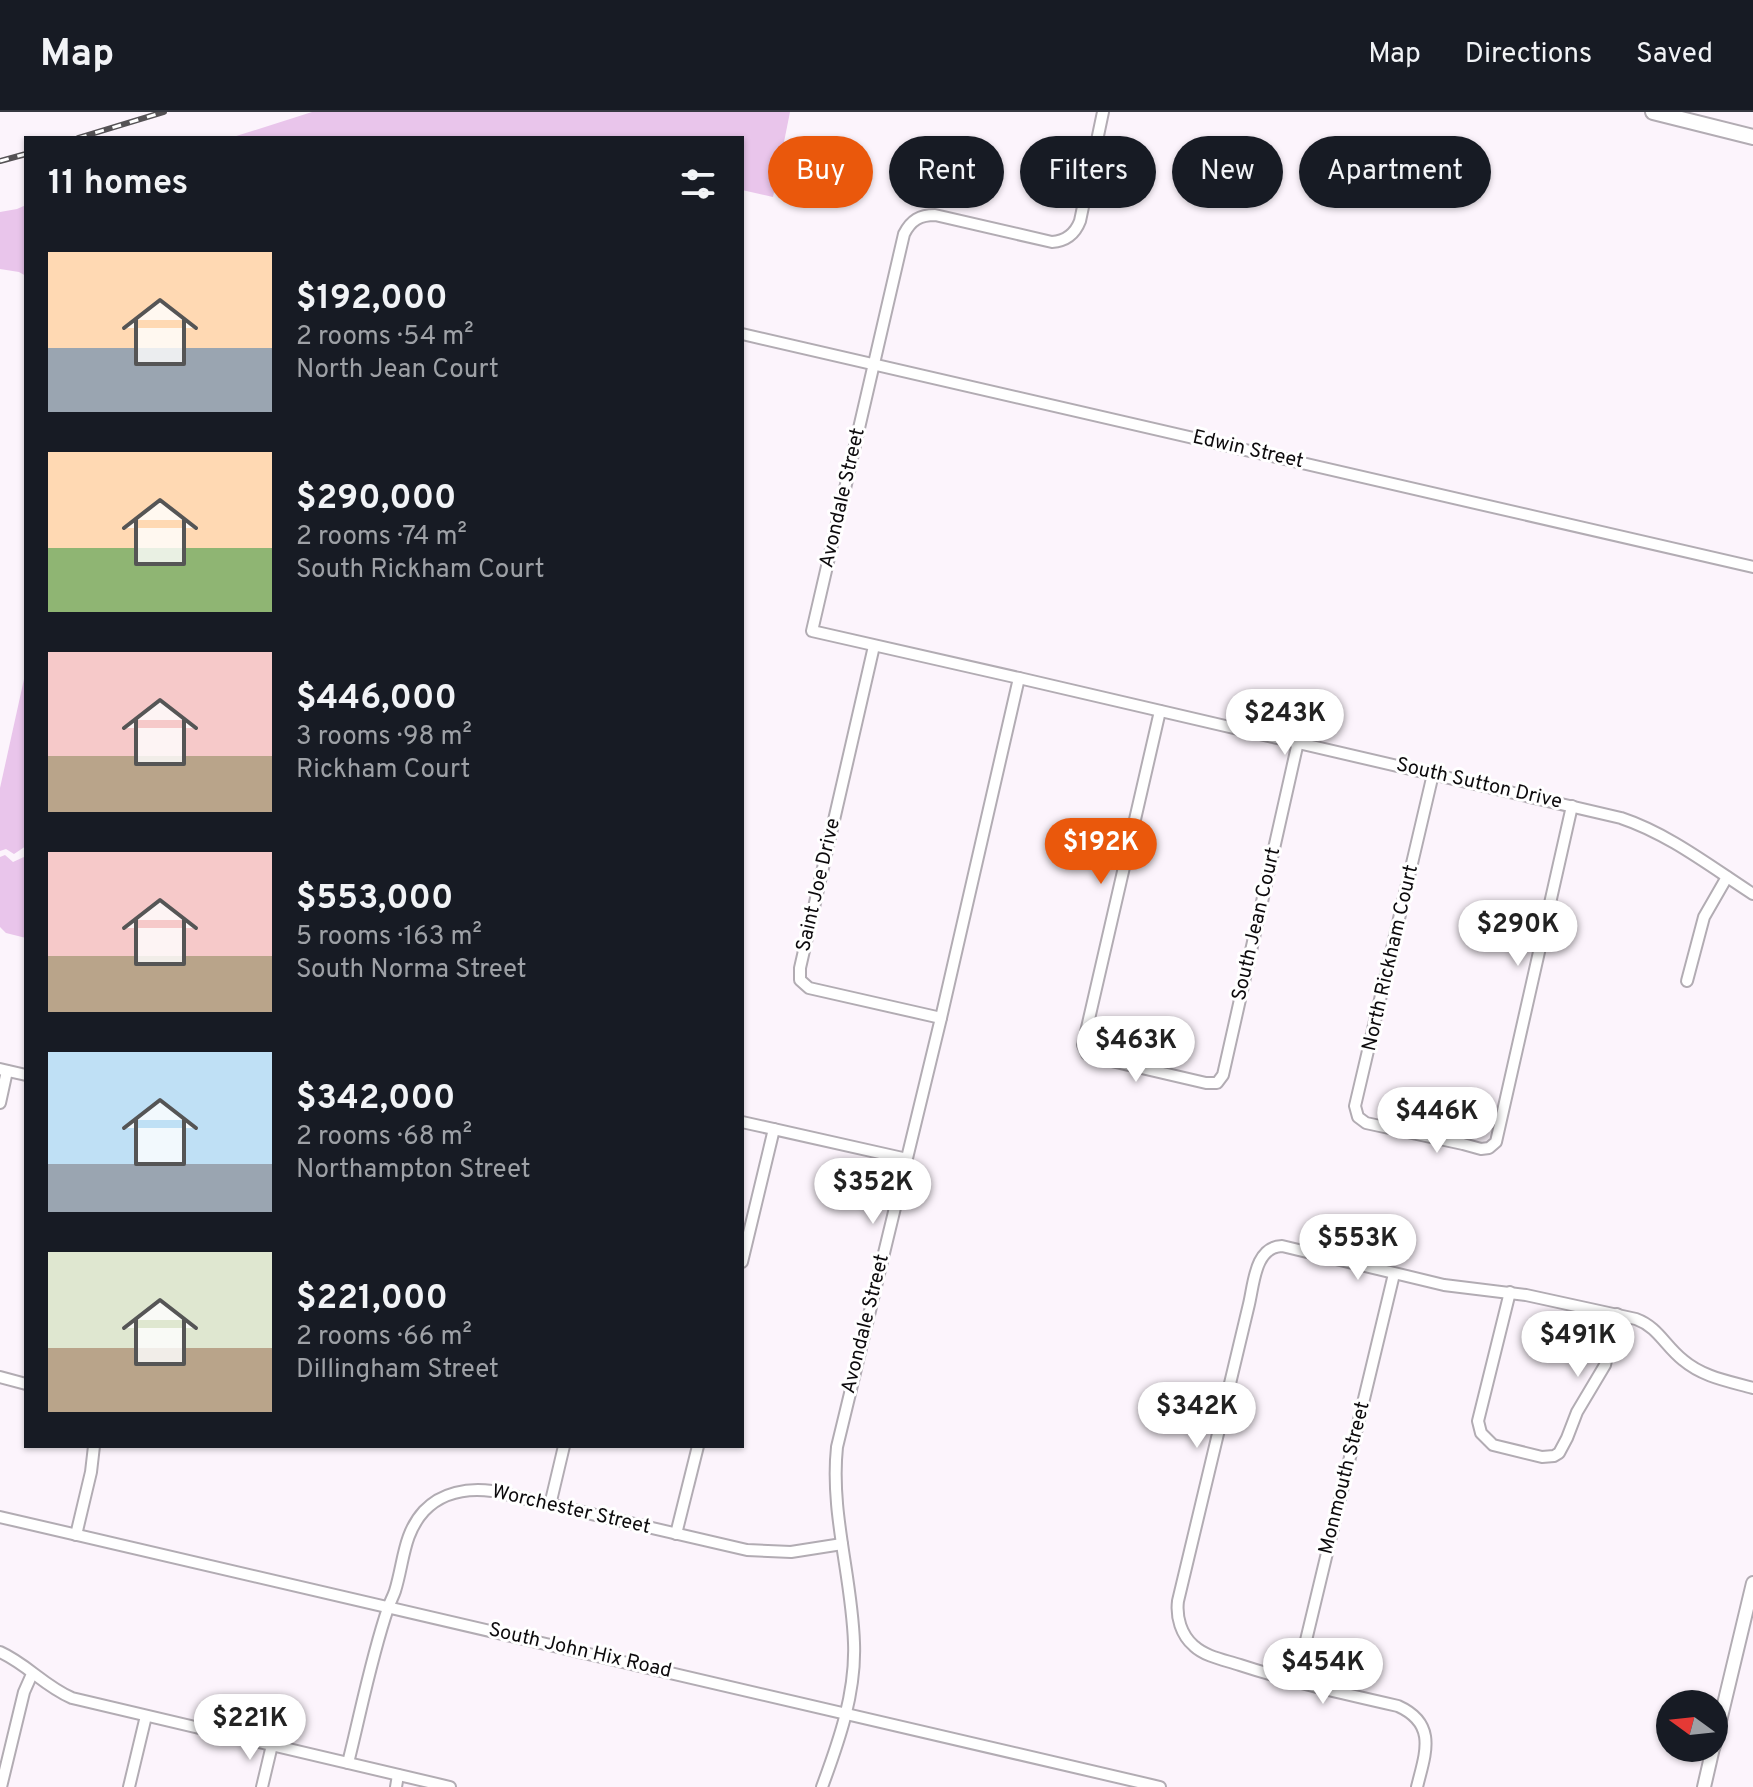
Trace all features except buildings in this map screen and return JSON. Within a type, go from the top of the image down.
[{"type":"main road","points":[[1653,112],[1753,137]]},
{"type":"street","name":"Avondale Street","points":[[812,631],[904,234],[915,220],[935,215],[1052,242],[1070,237],[1080,221],[1103,112]]},
{"type":"street","name":"Edwin Street","points":[[744,334],[1753,567]]},
{"type":"street","name":"South Sutton Drive","points":[[812,631],[1572,806],[1638,824],[1668,839],[1753,894]]},
{"type":"street","name":"Saint Joe Drive","points":[[874,646],[800,968],[800,980],[809,988],[941,1018]]},
{"type":"street","name":"Avondale Street","points":[[822,1787],[846,1713],[853,1677],[852,1611],[835,1487],[837,1447],[941,1018],[1019,678]]},
{"type":"street","name":"South Jean Court","points":[[1160,711],[1083,1045],[1087,1054],[1197,1081],[1217,1083],[1223,1075],[1298,742]]},
{"type":"street","name":"North Rickham Court","points":[[1433,774],[1355,1106],[1362,1121],[1481,1149],[1489,1148],[1496,1142],[1572,806]]},
{"type":"street","points":[[1687,981],[1704,917],[1727,877]]},
{"type":"street","points":[[0,1103],[4,1070],[24,1075]]},
{"type":"street","points":[[744,1122],[907,1159]]},
{"type":"street","points":[[744,1254],[774,1129]]},
{"type":"street","points":[[1417,1787],[1427,1743],[1421,1723],[1411,1712],[1212,1656],[1188,1640],[1178,1618],[1178,1601],[1262,1256],[1273,1247],[1282,1246],[1444,1285],[1510,1292],[1636,1319],[1652,1327],[1674,1353],[1693,1368],[1753,1388]]},
{"type":"street","name":"Monmouth Street","points":[[1296,1682],[1394,1274]]},
{"type":"street","points":[[1510,1292],[1479,1427],[1483,1438],[1493,1445],[1542,1457],[1554,1456],[1562,1450],[1577,1412],[1605,1365],[1617,1314]]},
{"type":"street","points":[[0,1377],[24,1383]]},
{"type":"street","points":[[76,1535],[94,1448]]},
{"type":"street","points":[[550,1505],[564,1448]]},
{"type":"street","points":[[676,1534],[698,1448]]},
{"type":"street","name":"Worchester Street","points":[[348,1763],[408,1536],[418,1518],[431,1505],[454,1493],[479,1489],[731,1547],[761,1551],[791,1552],[842,1544]]},
{"type":"street","name":"South John Hix Road","points":[[0,1517],[1160,1787]]},
{"type":"street","points":[[1728,1690],[1753,1583]]},
{"type":"street","points":[[0,1652],[47,1685],[72,1698],[450,1787]]},
{"type":"street","points":[[1,1785],[24,1692],[32,1674]]},
{"type":"street","points":[[129,1787],[146,1716]]},
{"type":"street","points":[[262,1787],[272,1745]]},
{"type":"street","points":[[1704,1787],[1710,1762]]},
{"type":"street","points":[[396,1787],[398,1775]]},
{"type":"shaded area","points":[[312,112],[790,112],[785,136],[768,136],[768,196],[744,190],[744,136],[236,136]]},
{"type":"shaded area","points":[[24,206],[24,275],[0,269],[0,212]]},
{"type":"shaded area","points":[[24,679],[24,847],[14,854],[6,849],[0,851],[0,788]]},
{"type":"shaded area","points":[[5,855],[13,862],[24,857],[24,938],[6,933],[0,927],[0,857]]},
{"type":"railway","points":[[85,136],[164,112]]},
{"type":"railway","points":[[0,161],[24,155]]}]
